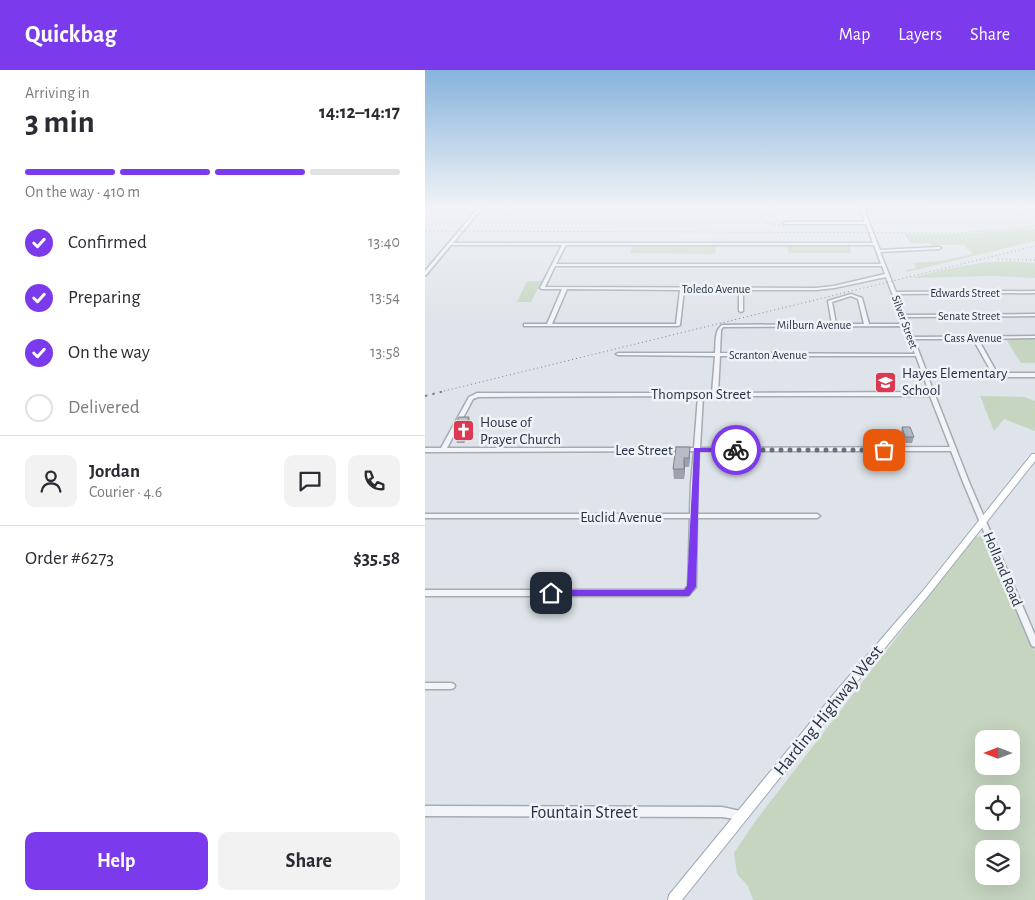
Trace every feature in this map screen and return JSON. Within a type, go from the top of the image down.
[{"type":"main road","name":"Harding Highway West","points":[[674,900],[1035,456]]},
{"type":"street","points":[[425,274],[449,245]]},
{"type":"street","points":[[564,245],[553,265],[884,265]]},
{"type":"street","name":"Silver Street","points":[[876,245],[953,449],[983,522]]},
{"type":"street","points":[[878,251],[939,248]]},
{"type":"street","name":"Toledo Avenue","points":[[553,265],[542,288],[826,288],[887,274]]},
{"type":"street","points":[[549,325],[565,288]]},
{"type":"street","points":[[526,325],[678,325],[682,289]]},
{"type":"street","points":[[741,289],[741,311]]},
{"type":"street","name":"Edwards Street","points":[[895,293],[1035,292]]},
{"type":"street","points":[[834,325],[830,301],[851,295],[860,298],[867,325]]},
{"type":"street","name":"Senate Street","points":[[902,316],[1035,316]]},
{"type":"street","name":"Milburn Avenue","points":[[719,355],[719,330],[722,326],[906,325]]},
{"type":"street","name":"Cass Avenue","points":[[911,338],[1035,337]]},
{"type":"street","points":[[975,338],[995,375]]},
{"type":"street","name":"Scranton Avenue","points":[[618,354],[917,355]]},
{"type":"street","points":[[715,394],[719,355]]},
{"type":"street","points":[[925,375],[1035,375]]},
{"type":"street","points":[[425,593],[686,593],[692,587],[696,450],[701,394]]},
{"type":"street","name":"Thompson Street","points":[[444,449],[471,398],[477,395],[932,394]]},
{"type":"street","name":"Lee Street","points":[[425,450],[953,449]]},
{"type":"street","name":"Euclid Avenue","points":[[425,516],[817,516]]},
{"type":"street","name":"Holland Road","points":[[983,522],[1035,644]]},
{"type":"street","points":[[425,686],[451,686]]},
{"type":"street","name":"Fountain Street","points":[[425,811],[722,812],[742,815]]},
{"type":"green space","points":[[633,245],[716,245],[715,254],[630,253]]},
{"type":"green space","points":[[786,245],[849,245],[851,253],[789,253]]},
{"type":"green space","points":[[931,245],[1020,245],[907,272],[906,270],[916,268],[914,263],[941,261],[973,254],[964,245]]},
{"type":"green space","points":[[1009,261],[1035,263],[1035,278],[994,276],[911,278],[960,266]]},
{"type":"green space","points":[[527,281],[542,281],[531,302],[517,302]]},
{"type":"green space","points":[[1006,339],[1035,339],[1035,363],[1021,363]]},
{"type":"green space","points":[[980,396],[1024,397],[1035,401],[1035,431],[1004,419],[994,431]]},
{"type":"green space","points":[[986,536],[1035,652],[1035,900],[753,900],[748,886],[737,874],[734,853],[754,823],[974,537]]},
{"type":"building","points":[[459,417],[469,417],[461,434],[454,434],[458,426],[454,426]]},
{"type":"building","points":[[902,427],[910,427],[914,437],[905,437]]},
{"type":"building","points":[[676,447],[690,447],[689,458],[684,458],[684,469],[673,469]]},
{"type":"railway","points":[[440,392],[1035,246]]},
{"type":"railway","points":[[998,259],[1035,260]]},
{"type":"railway","points":[[425,396],[445,391]]},
{"type":"way so far","points":[[736,450],[884,450]]},
{"type":"place","name":"Hayes Elementary School","points":[[886,382]]},
{"type":"place","name":"House of Prayer Church","points":[[464,431]]},
{"type":"route","points":[[551,593],[686,593],[692,587],[696,450],[736,450]]}]
